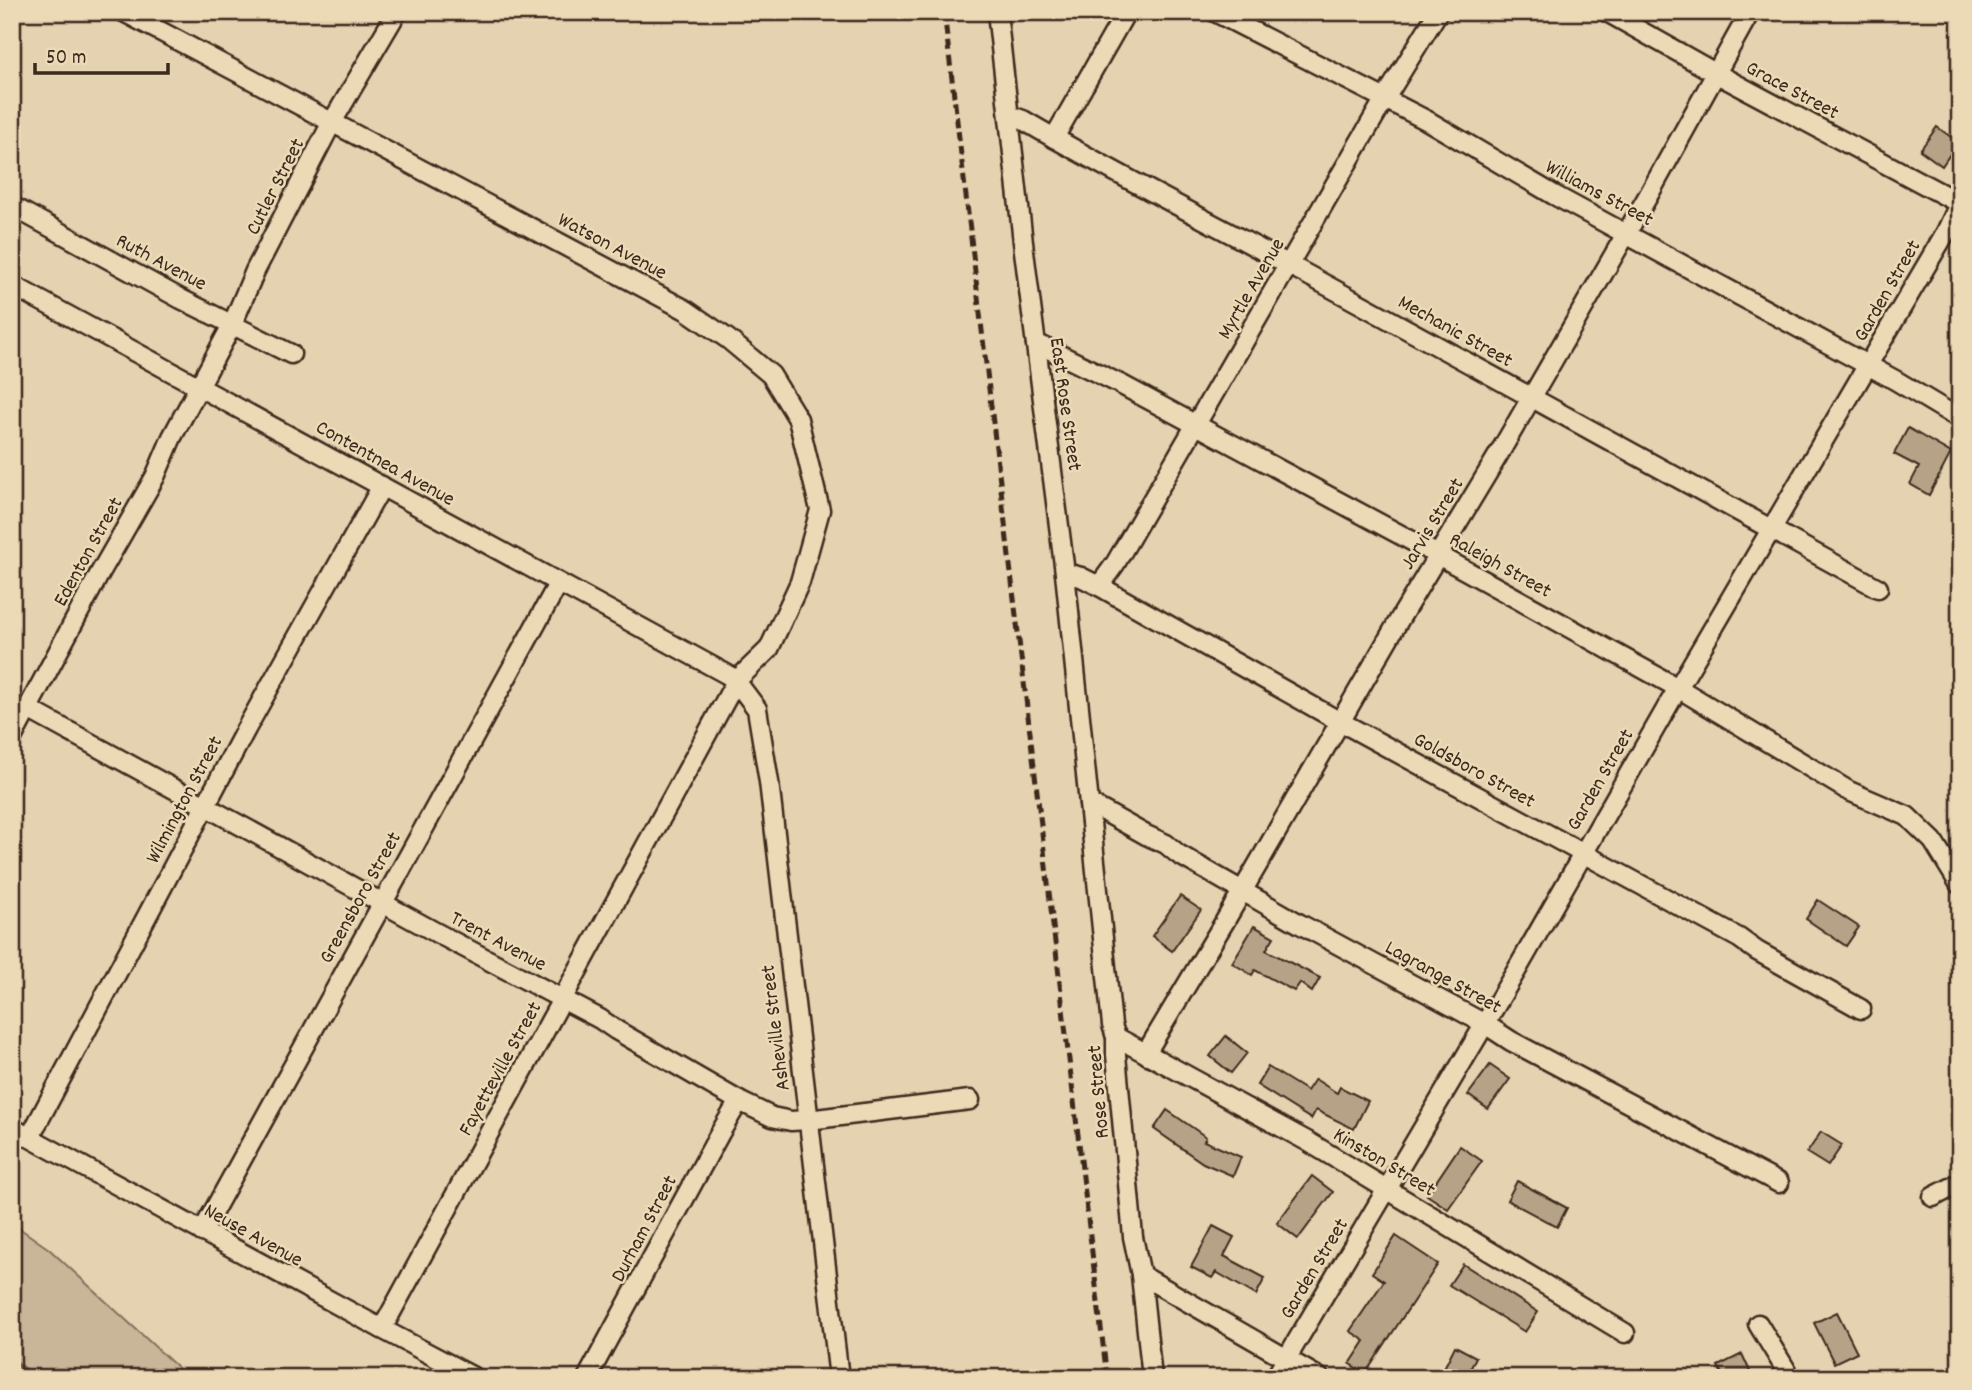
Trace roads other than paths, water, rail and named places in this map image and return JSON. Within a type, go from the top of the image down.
[{"type":"street","name":"Watson Avenue","points":[[124,12],[686,310],[728,338],[771,375],[798,419],[820,510],[800,582],[769,649],[736,681]]},
{"type":"street","name":"Cutler Street","points":[[199,385],[232,325],[255,271],[331,124],[397,12]]},
{"type":"street","name":"East Rose Street","points":[[997,12],[1065,573],[1089,803]]},
{"type":"street","points":[[1054,138],[1126,12]]},
{"type":"street","name":"Williams Street","points":[[1215,12],[1428,121],[1554,195],[1960,419]]},
{"type":"street","name":"Myrtle Avenue","points":[[1099,586],[1115,564],[1384,100],[1438,12]]},
{"type":"street","name":"Grace Street","points":[[1607,12],[1717,74],[1960,203]]},
{"type":"street","name":"Jarvis Street","points":[[1148,1055],[1149,1048],[1531,398],[1750,12]]},
{"type":"street","name":"Mechanic Street","points":[[1009,115],[1023,120],[1290,265],[1878,588]]},
{"type":"street","name":"Garden Street","points":[[1275,1378],[1485,1024],[1678,688],[1946,232],[1960,203]]},
{"type":"street","name":"Ruth Avenue","points":[[12,206],[291,354]]},
{"type":"street","name":"Contentnea Avenue","points":[[12,285],[736,681]]},
{"type":"street","name":"Raleigh Street","points":[[1036,343],[1120,384],[1438,555],[1678,688],[1821,775],[1907,816],[1942,853],[1960,885]]},
{"type":"street","name":"Edenton Street","points":[[12,738],[100,573],[155,477],[199,385]]},
{"type":"street","name":"Wilmington Street","points":[[30,1137],[206,806],[382,486]]},
{"type":"street","name":"Goldsboro Street","points":[[1065,573],[1099,586],[1341,722],[1728,932],[1861,1009]]},
{"type":"street","name":"Greensboro Street","points":[[202,1232],[558,584]]},
{"type":"street","name":"Fayetteville Street","points":[[382,1329],[736,681]]},
{"type":"street","name":"Asheville Street","points":[[736,681],[757,709],[769,782],[839,1378]]},
{"type":"street","name":"Trent Avenue","points":[[28,709],[600,1019],[739,1101],[772,1116],[791,1121],[970,1100]]},
{"type":"street","name":"Lagrange Street","points":[[1089,803],[1166,844],[1178,855],[1485,1024],[1511,1041],[1779,1183]]},
{"type":"street","name":"Rose Street","points":[[1089,803],[1112,1025],[1116,1037],[1133,1237],[1141,1275],[1152,1378]]},
{"type":"street","name":"Kinston Street","points":[[1116,1037],[1307,1141],[1625,1333]]},
{"type":"street","name":"Durham Street","points":[[587,1378],[739,1101]]},
{"type":"street","name":"Neuse Avenue","points":[[12,1128],[475,1378]]},
{"type":"street","points":[[1933,1196],[1960,1184]]},
{"type":"street","points":[[1141,1275],[1320,1378]]},
{"type":"street","points":[[1758,1324],[1791,1378]]},
{"type":"waterway","points":[[12,1360],[35,1378]]},
{"type":"railway","points":[[944,12],[1107,1378]]}]
